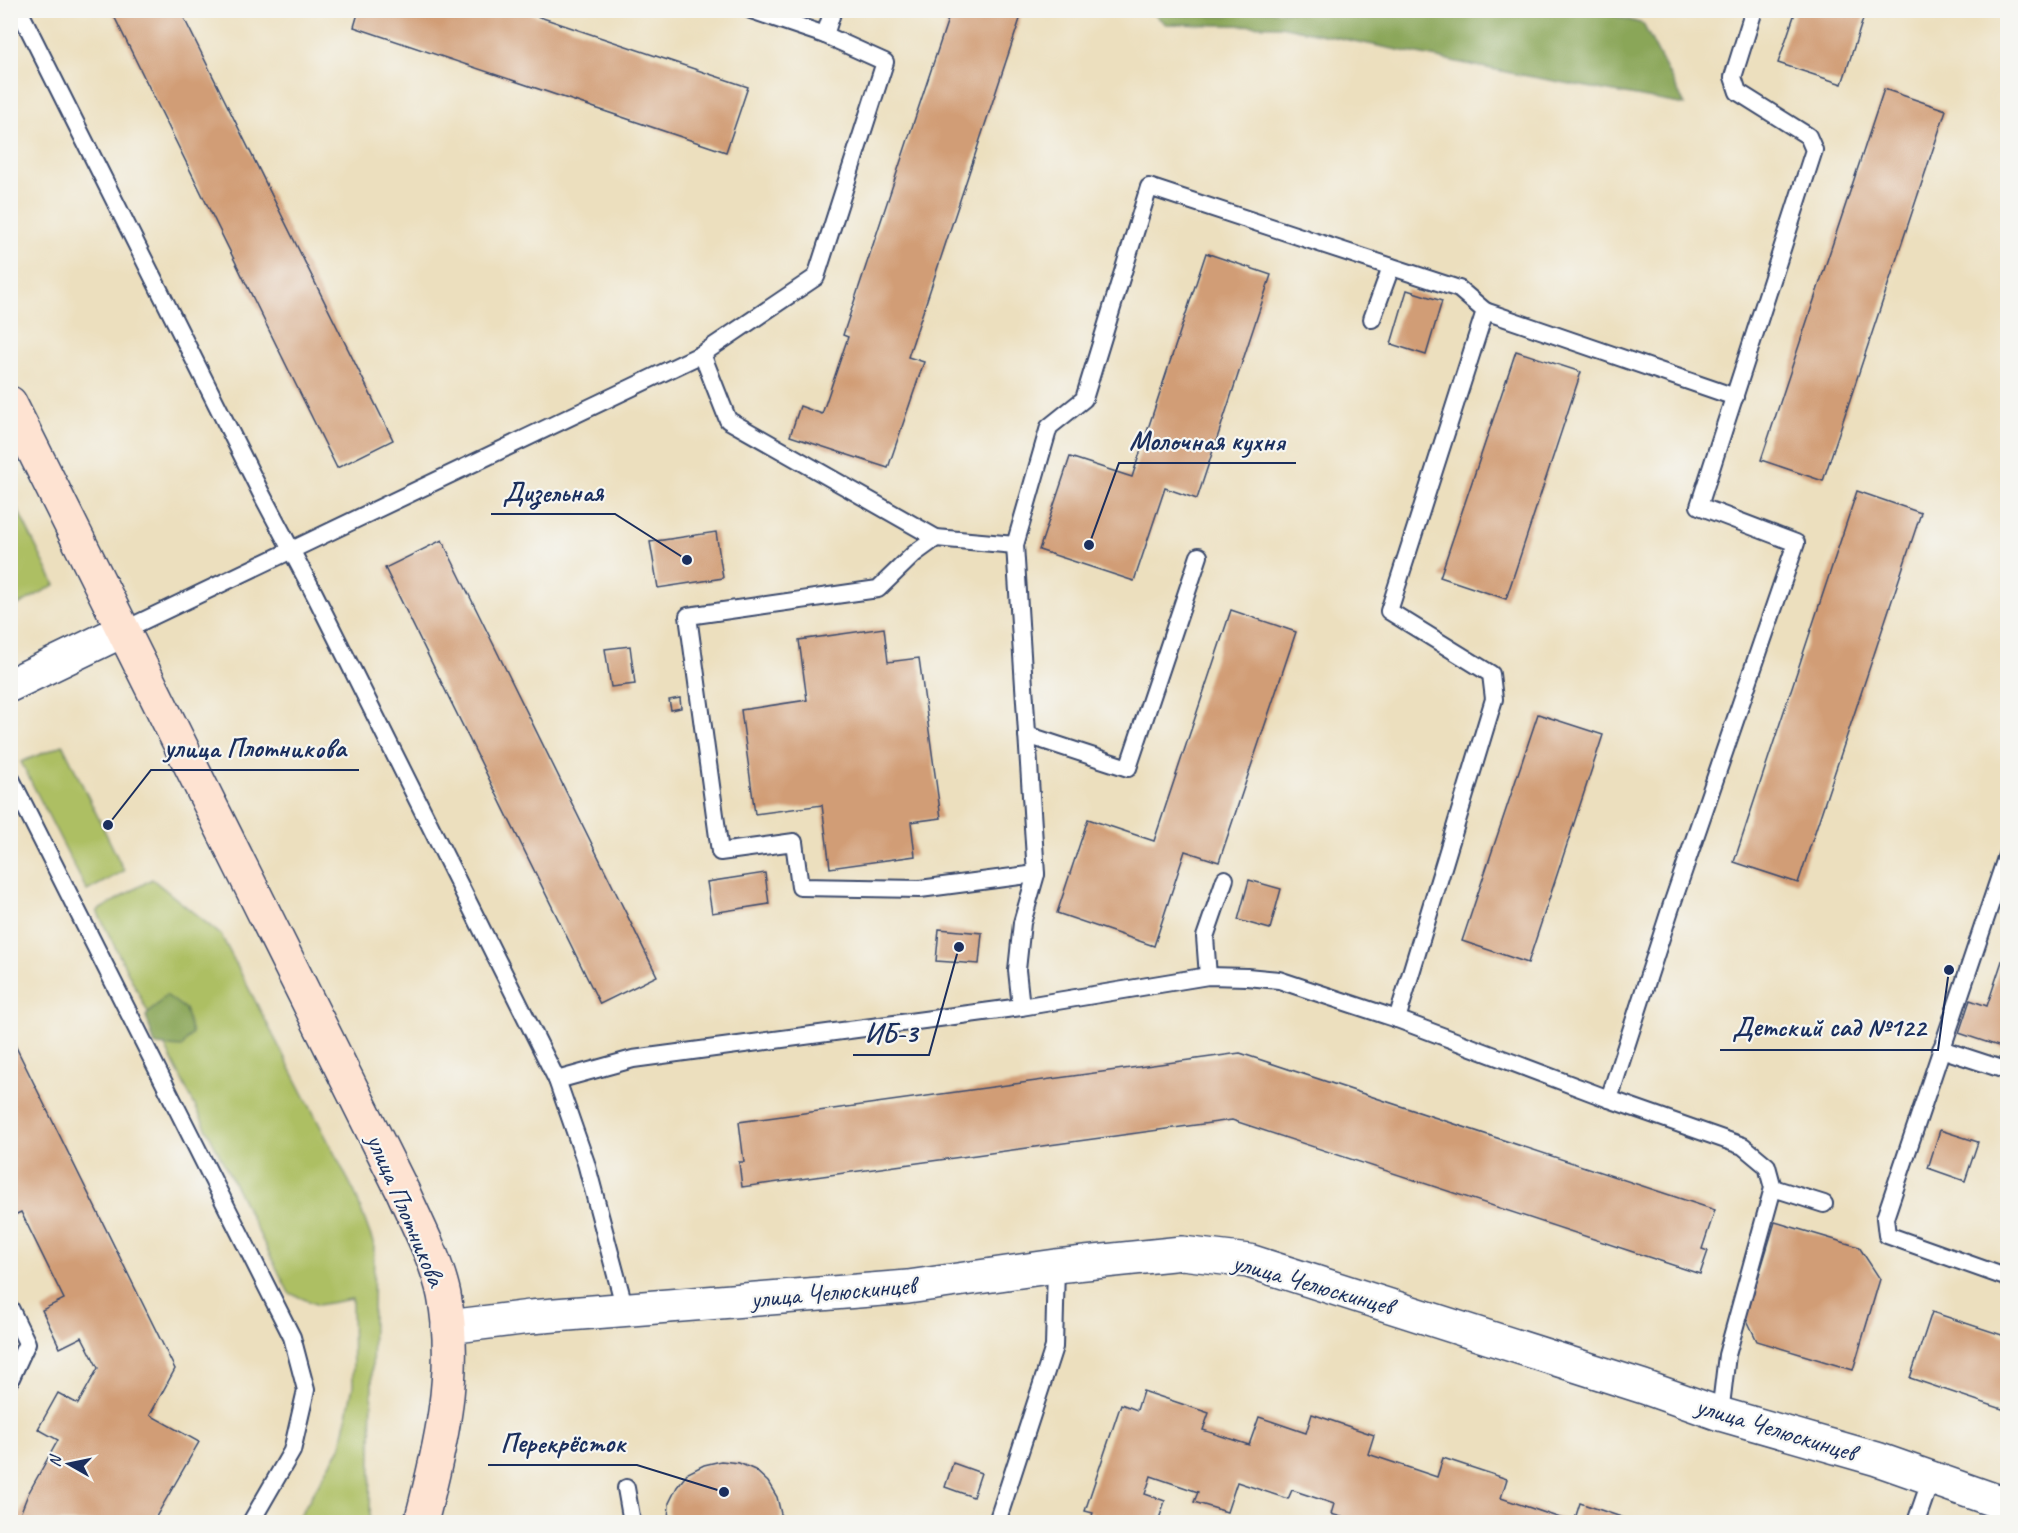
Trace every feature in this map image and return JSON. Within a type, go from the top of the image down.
[{"type":"main road","name":"улица Плотникова","points":[[10,403],[403,1192],[443,1294],[448,1327],[449,1386],[443,1431],[421,1522]]},
{"type":"street","points":[[10,685],[124,630]]},
{"type":"street","name":"улица Челюскинцев","points":[[448,1327],[530,1317],[908,1287],[1056,1266],[1182,1253],[1249,1261],[1633,1383],[1720,1414],[1877,1459],[2007,1505]]},
{"type":"lane","points":[[19,10],[558,1080],[586,1163],[625,1309]]},
{"type":"lane","points":[[124,630],[702,354],[816,277],[885,62],[825,35],[751,10]]},
{"type":"lane","points":[[825,35],[832,10]]},
{"type":"lane","points":[[1609,1099],[1670,910],[1796,543],[1699,506],[1814,150],[1808,136],[1738,93],[1733,77],[1754,10]]},
{"type":"lane","points":[[1022,1007],[1017,970],[1022,923],[1036,874],[1014,545],[1049,427],[1084,399],[1149,187],[1460,290],[1485,311],[1735,397]]},
{"type":"lane","points":[[1372,319],[1391,267]]},
{"type":"lane","points":[[1397,1019],[1494,699],[1491,674],[1389,611],[1485,311]]},
{"type":"lane","points":[[702,354],[728,420],[936,538],[1014,545]]},
{"type":"lane","points":[[936,538],[914,554],[878,589],[688,616],[720,852],[794,842],[800,887],[920,889],[1036,874]]},
{"type":"lane","points":[[1027,735],[1128,768],[1199,556]]},
{"type":"lane","points":[[10,777],[292,1337],[306,1390],[292,1451],[251,1522]]},
{"type":"lane","points":[[2007,852],[1885,1218],[1887,1236],[2007,1278]]},
{"type":"lane","points":[[1208,976],[1205,937],[1225,879]]},
{"type":"lane","points":[[558,1080],[633,1059],[1022,1007],[1208,976],[1280,980],[1397,1019],[1609,1099],[1743,1146],[1767,1166],[1773,1188],[1727,1355],[1720,1414]]},
{"type":"lane","points":[[1941,1049],[2007,1071]]},
{"type":"lane","points":[[1773,1188],[1824,1204]]},
{"type":"lane","points":[[997,1522],[1054,1347],[1056,1266]]},
{"type":"lane","points":[[10,1308],[27,1343],[10,1380]]},
{"type":"lane","points":[[1916,1522],[1931,1479]]},
{"type":"lane","points":[[626,1488],[632,1522]]},
{"type":"green space","points":[[1150,11],[1160,11],[1163,14],[1229,16],[1233,11],[1599,11],[1643,24],[1685,105],[1511,73],[1280,26],[1166,24]]},
{"type":"green space","points":[[11,496],[55,585],[10,609]]},
{"type":"green space","points":[[63,745],[124,871],[87,891],[21,762]]},
{"type":"green space","points":[[152,879],[221,935],[355,1193],[374,1245],[370,1522],[296,1522],[341,1446],[353,1386],[352,1299],[318,1305],[289,1293],[97,911]]},
{"type":"green space","points":[[166,995],[185,1009],[192,1033],[182,1047],[155,1045],[146,1016]]},
{"type":"building","points":[[111,10],[180,10],[393,440],[337,468]]},
{"type":"building","points":[[359,10],[519,10],[748,87],[726,152],[354,27]]},
{"type":"building","points":[[951,10],[1023,10],[908,357],[924,362],[888,468],[790,436],[800,406],[822,414],[848,337],[843,335]]},
{"type":"building","points":[[1796,10],[1866,10],[1842,84],[1778,63]]},
{"type":"building","points":[[1884,89],[1946,110],[1823,481],[1761,460]]},
{"type":"building","points":[[1206,253],[1271,275],[1197,499],[1165,488],[1134,581],[1039,550],[1070,457],[1132,477]]},
{"type":"building","points":[[1407,290],[1442,301],[1426,355],[1391,344]]},
{"type":"building","points":[[1516,351],[1581,372],[1506,599],[1440,577]]},
{"type":"building","points":[[1857,491],[1921,513],[1798,883],[1734,862]]},
{"type":"building","points":[[716,532],[723,578],[658,588],[650,542]]},
{"type":"building","points":[[442,540],[657,976],[600,1004],[385,568]]},
{"type":"building","points":[[1231,610],[1296,632],[1219,862],[1185,851],[1154,946],[1057,913],[1088,819],[1154,841]]},
{"type":"building","points":[[884,628],[888,662],[919,658],[941,818],[911,822],[915,856],[830,868],[822,805],[755,814],[741,710],[807,700],[799,640]]},
{"type":"building","points":[[630,646],[635,684],[611,687],[605,649]]},
{"type":"building","points":[[680,698],[681,708],[671,710],[669,700]]},
{"type":"building","points":[[1538,714],[1603,735],[1528,963],[1462,941]]},
{"type":"building","points":[[765,873],[769,904],[712,913],[707,882]]},
{"type":"building","points":[[1249,880],[1281,889],[1270,929],[1238,920]]},
{"type":"building","points":[[939,929],[982,933],[979,964],[936,961]]},
{"type":"building","points":[[2007,946],[2007,1049],[1959,1033],[1970,1000],[1987,1006]]},
{"type":"building","points":[[10,1035],[175,1369],[150,1415],[199,1442],[153,1522],[17,1522],[28,1494],[58,1440],[38,1429],[58,1393],[78,1404],[98,1368],[82,1337],[60,1348],[42,1310],[64,1299],[21,1212],[10,1217]]},
{"type":"building","points":[[1240,1053],[1715,1210],[1702,1249],[1708,1251],[1700,1274],[1232,1120],[742,1187],[739,1162],[744,1162],[739,1122]]},
{"type":"building","points":[[1940,1130],[1978,1142],[1965,1181],[1928,1168]]},
{"type":"building","points":[[1775,1222],[1859,1247],[1880,1279],[1853,1370],[1757,1341],[1746,1318]]},
{"type":"building","points":[[1932,1312],[2008,1337],[2008,1411],[1910,1378]]},
{"type":"building","points":[[1143,1391],[1209,1413],[1203,1430],[1249,1445],[1259,1417],[1306,1433],[1312,1414],[1374,1435],[1368,1454],[1437,1477],[1443,1458],[1507,1479],[1501,1498],[1572,1522],[1358,1522],[1331,1514],[1334,1504],[1292,1490],[1288,1499],[1237,1482],[1227,1512],[1194,1502],[1198,1492],[1151,1476],[1145,1494],[1165,1501],[1158,1522],[1090,1522],[1093,1513],[1085,1511],[1121,1404],[1137,1410]]},
{"type":"building","points":[[721,1461],[739,1463],[755,1470],[768,1482],[777,1497],[781,1514],[780,1522],[668,1522],[669,1503],[677,1487],[688,1473],[704,1465]]},
{"type":"building","points":[[953,1463],[981,1473],[973,1497],[945,1487]]},
{"type":"building","points":[[1580,1503],[1636,1522],[1574,1522]]},
{"type":"place","name":"Молочная кухня","points":[[1089,545]]},
{"type":"place","name":"Дизельная","points":[[687,560]]},
{"type":"place","name":"улица Плотникова","points":[[108,825]]},
{"type":"place","name":"ИБ-3","points":[[959,947]]},
{"type":"place","name":"Детский сад №122","points":[[1949,970]]},
{"type":"place","name":"Перекрёсток","points":[[724,1492]]}]
